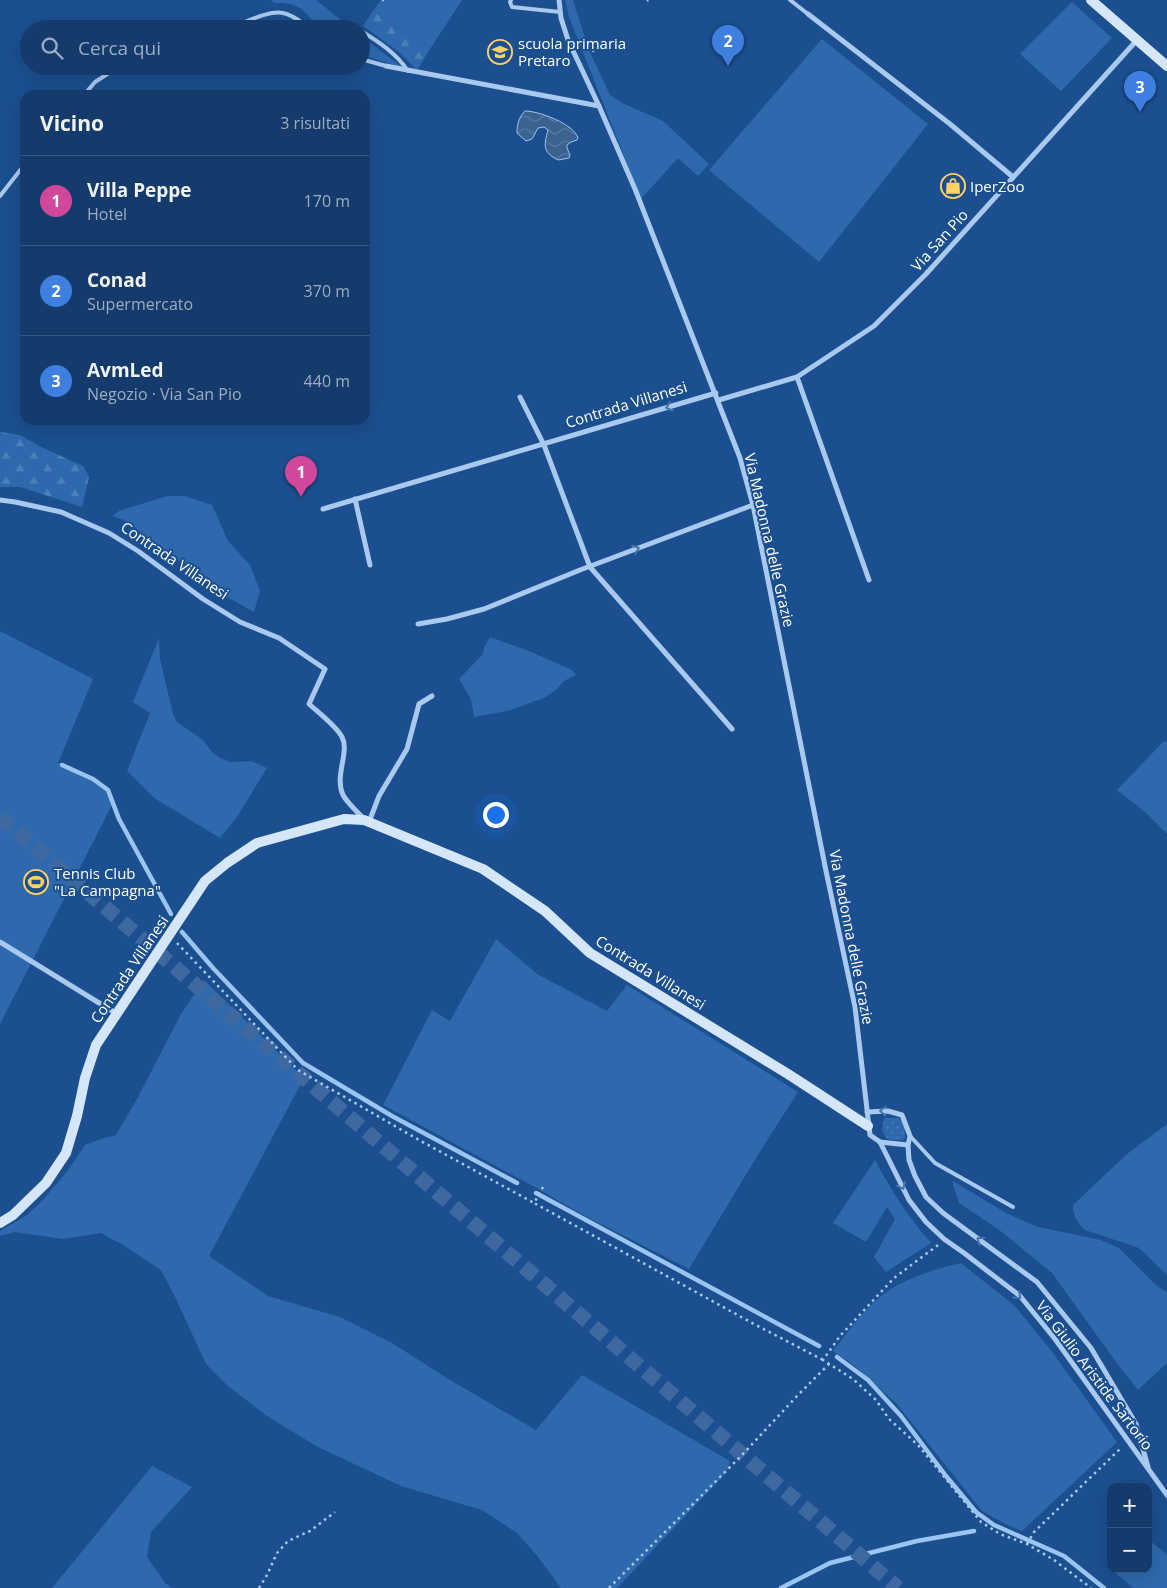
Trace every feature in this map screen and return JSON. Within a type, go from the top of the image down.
[{"type":"street","name":"Via Madonna delle Grazie","points":[[559,0],[560,12],[568,40],[635,189],[719,400],[740,458],[753,505],[855,1007],[868,1126]]},
{"type":"street","points":[[1091,0],[1167,66]]},
{"type":"street","points":[[808,14],[950,124],[1013,177]]},
{"type":"street","name":"Via San Pio","points":[[719,400],[797,377],[874,326],[926,274],[1137,40]]},
{"type":"street","points":[[386,66],[599,106]]},
{"type":"street","points":[[797,377],[869,580]]},
{"type":"street","name":"Contrada Villanesi","points":[[323,509],[716,393]]},
{"type":"street","points":[[520,397],[544,444],[590,566],[732,729]]},
{"type":"street","points":[[355,499],[370,565]]},
{"type":"street","name":"Contrada Villanesi","points":[[0,500],[61,512],[109,533],[138,550],[204,599],[240,622],[279,638],[325,669],[309,704],[343,738],[344,750],[339,774],[343,795],[367,821]]},
{"type":"street","points":[[418,624],[447,619],[484,609],[590,566],[753,505]]},
{"type":"street","points":[[367,821],[407,748],[419,704],[432,696]]},
{"type":"street","name":"Contrada Villanesi","points":[[0,1223],[13,1215],[46,1183],[66,1153],[77,1116],[85,1078],[96,1045],[205,880],[258,843],[344,819],[367,821],[482,869],[545,911],[590,953],[788,1074],[868,1126]]},
{"type":"street","points":[[0,942],[117,1014]]},
{"type":"street","points":[[867,1112],[888,1111],[902,1115],[910,1136],[908,1145],[880,1142]]},
{"type":"street","name":"Via Giulio Aristide Sartorio","points":[[868,1126],[870,1134],[880,1142],[909,1200],[926,1222],[944,1239],[1020,1296],[1056,1338],[1167,1494]]},
{"type":"street","name":"Via Giulio Aristide Sartorio","points":[[908,1145],[909,1160],[926,1198],[942,1213],[1038,1282],[1091,1348],[1136,1424],[1150,1471]]},
{"type":"lane","points":[[511,0],[512,7],[560,12]]},
{"type":"lane","points":[[790,0],[808,14]]},
{"type":"lane","points":[[251,20],[267,14],[282,13],[298,20]]},
{"type":"lane","points":[[370,36],[387,48],[401,61],[408,71]]},
{"type":"lane","points":[[370,62],[386,66]]},
{"type":"lane","points":[[88,90],[95,82],[106,75]]},
{"type":"lane","points":[[0,196],[20,170]]},
{"type":"lane","points":[[910,1136],[935,1163],[1013,1208]]},
{"type":"path","points":[[592,51],[604,46]]},
{"type":"path","points":[[170,934],[298,1070],[419,1140],[823,1360],[853,1379],[876,1400],[889,1419],[918,1445],[981,1522],[1000,1534],[1027,1544],[1054,1560],[1091,1588]]},
{"type":"path","points":[[534,1202],[543,1188]]},
{"type":"path","points":[[823,1360],[840,1336],[894,1278],[944,1239]]},
{"type":"path","points":[[608,1588],[743,1454],[829,1364]]},
{"type":"path","points":[[1027,1544],[1034,1532],[1109,1458],[1129,1441]]},
{"type":"path","points":[[259,1588],[277,1553],[288,1541],[310,1531],[335,1512]]},
{"type":"green space","points":[[271,0],[316,0],[341,20],[312,20],[301,8],[290,4],[274,3]]},
{"type":"green space","points":[[381,0],[462,0],[430,49],[373,11]]},
{"type":"green space","points":[[565,0],[573,0],[589,50],[610,95],[622,103],[663,121],[709,164],[698,176],[678,158],[641,199],[569,17]]},
{"type":"green space","points":[[1072,2],[1112,38],[1061,91],[1020,54]]},
{"type":"green space","points":[[373,11],[430,49],[417,70],[399,52],[370,31],[370,20],[367,20]]},
{"type":"green space","points":[[822,39],[928,124],[819,262],[709,170]]},
{"type":"green space","points":[[370,43],[402,67],[370,58]]},
{"type":"green space","points":[[0,432],[20,435],[83,466],[89,477],[82,507],[20,487],[0,487]]},
{"type":"green space","points":[[167,496],[185,496],[212,505],[228,541],[250,565],[260,591],[254,612],[227,597],[124,520],[112,516],[119,511]]},
{"type":"green space","name":"Tennis Club \"La Campagna\"","points":[[0,631],[93,679],[58,763],[68,765],[99,780],[113,803],[0,1024]]},
{"type":"green space","points":[[490,637],[529,651],[572,670],[576,675],[564,681],[556,690],[544,698],[507,711],[474,717],[471,699],[459,679],[483,654]]},
{"type":"green space","points":[[159,638],[160,659],[173,714],[177,722],[203,740],[212,752],[220,758],[231,762],[251,761],[267,768],[237,817],[220,838],[154,798],[127,771],[150,713],[133,702]]},
{"type":"green space","points":[[1164,741],[1167,743],[1167,834],[1145,812],[1117,790]]},
{"type":"green space","points":[[496,939],[537,974],[607,1011],[627,985],[798,1092],[689,1269],[587,1217],[383,1105],[432,1010],[450,1021]]},
{"type":"green space","points":[[204,980],[304,1078],[209,1256],[268,1296],[340,1317],[392,1343],[450,1380],[536,1430],[582,1375],[730,1461],[726,1473],[617,1588],[561,1588],[517,1533],[482,1510],[401,1486],[316,1446],[267,1416],[229,1387],[206,1364],[161,1270],[123,1245],[101,1233],[63,1239],[15,1232],[0,1236],[0,1231],[27,1215],[42,1201],[69,1169],[85,1145],[116,1135],[181,1014]]},
{"type":"green space","points":[[884,1118],[898,1118],[904,1122],[905,1138],[902,1140],[892,1140],[886,1138],[882,1129]]},
{"type":"green space","points":[[1167,1124],[1167,1275],[1139,1248],[1085,1230],[1076,1219],[1073,1205],[1127,1154]]},
{"type":"green space","points":[[875,1160],[915,1224],[931,1243],[886,1272],[874,1257],[895,1219],[887,1207],[866,1242],[833,1223]]},
{"type":"green space","points":[[953,1181],[1006,1213],[1038,1227],[1101,1240],[1119,1248],[1157,1286],[1167,1292],[1167,1363],[1138,1390],[1052,1273],[998,1229],[959,1203]]},
{"type":"green space","points":[[961,1263],[1015,1306],[1053,1353],[1117,1442],[1022,1531],[982,1511],[896,1403],[855,1366],[833,1351],[854,1323],[887,1292],[918,1276]]},
{"type":"green space","points":[[152,1466],[192,1487],[151,1532],[147,1557],[165,1583],[172,1588],[52,1588]]},
{"type":"green space","points":[[1152,1542],[1167,1555],[1167,1588],[1133,1588],[1116,1573],[1152,1573]]},
{"type":"water","points":[[525,111],[539,113],[555,119],[575,133],[578,138],[577,140],[567,145],[569,158],[558,160],[549,154],[545,144],[548,130],[544,127],[538,128],[532,139],[526,141],[517,133],[519,121]]},
{"type":"waterway","points":[[62,765],[93,779],[108,790],[119,819],[171,914]]},
{"type":"waterway","points":[[182,932],[213,968],[303,1063],[392,1116],[517,1183]]},
{"type":"waterway","points":[[536,1193],[819,1346]]},
{"type":"waterway","points":[[837,1357],[868,1380],[901,1416],[976,1512],[994,1525],[1064,1556],[1104,1588]]},
{"type":"waterway","points":[[781,1588],[830,1563],[917,1541],[974,1531]]},
{"type":"tunnel","points":[[0,817],[898,1588]]},
{"type":"place","name":"scuola primaria Pretaro","points":[[500,52]]},
{"type":"place","name":"Conad","points":[[728,66]]},
{"type":"place","name":"AvmLed","points":[[1140,112]]},
{"type":"place","name":"IperZoo","points":[[953,186]]},
{"type":"place","name":"Villa Peppe","points":[[301,497]]},
{"type":"place","name":"Tennis Club \"La Campagna\"","points":[[36,882]]}]
